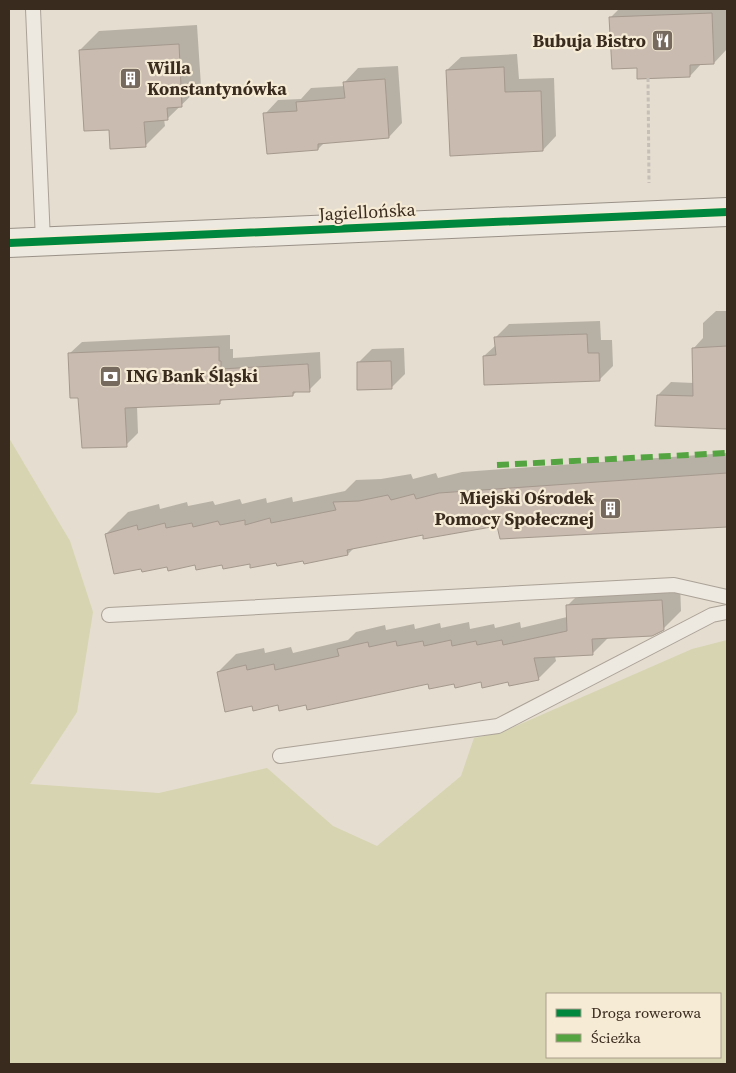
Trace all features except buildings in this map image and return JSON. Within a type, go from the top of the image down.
[{"type":"street","name":"Jagiellońska","points":[[9,242],[727,212]]},
{"type":"lane","points":[[33,9],[43,242]]},
{"type":"lane","points":[[109,616],[674,585],[727,597]]},
{"type":"lane","points":[[280,756],[498,726],[712,615],[727,612]]},
{"type":"path","points":[[648,78],[649,186]]},
{"type":"shaded area","points":[[9,438],[70,541],[93,612],[77,712],[30,784],[159,793],[267,768],[333,826],[377,846],[461,776],[474,738],[500,733],[692,649],[727,640],[727,1064],[9,1064]]},
{"type":"marked path","points":[[497,465],[727,453]]},
{"type":"cycle path","points":[[9,243],[727,212]]},
{"type":"place","name":"Bubuja Bistro","points":[[662,41]]},
{"type":"place","name":"Willa Konstantynówka","points":[[131,78]]},
{"type":"place","name":"ING Bank Śląski","points":[[110,376]]},
{"type":"place","name":"Miejski Ośrodek Pomocy Społecznej","points":[[610,508]]}]
